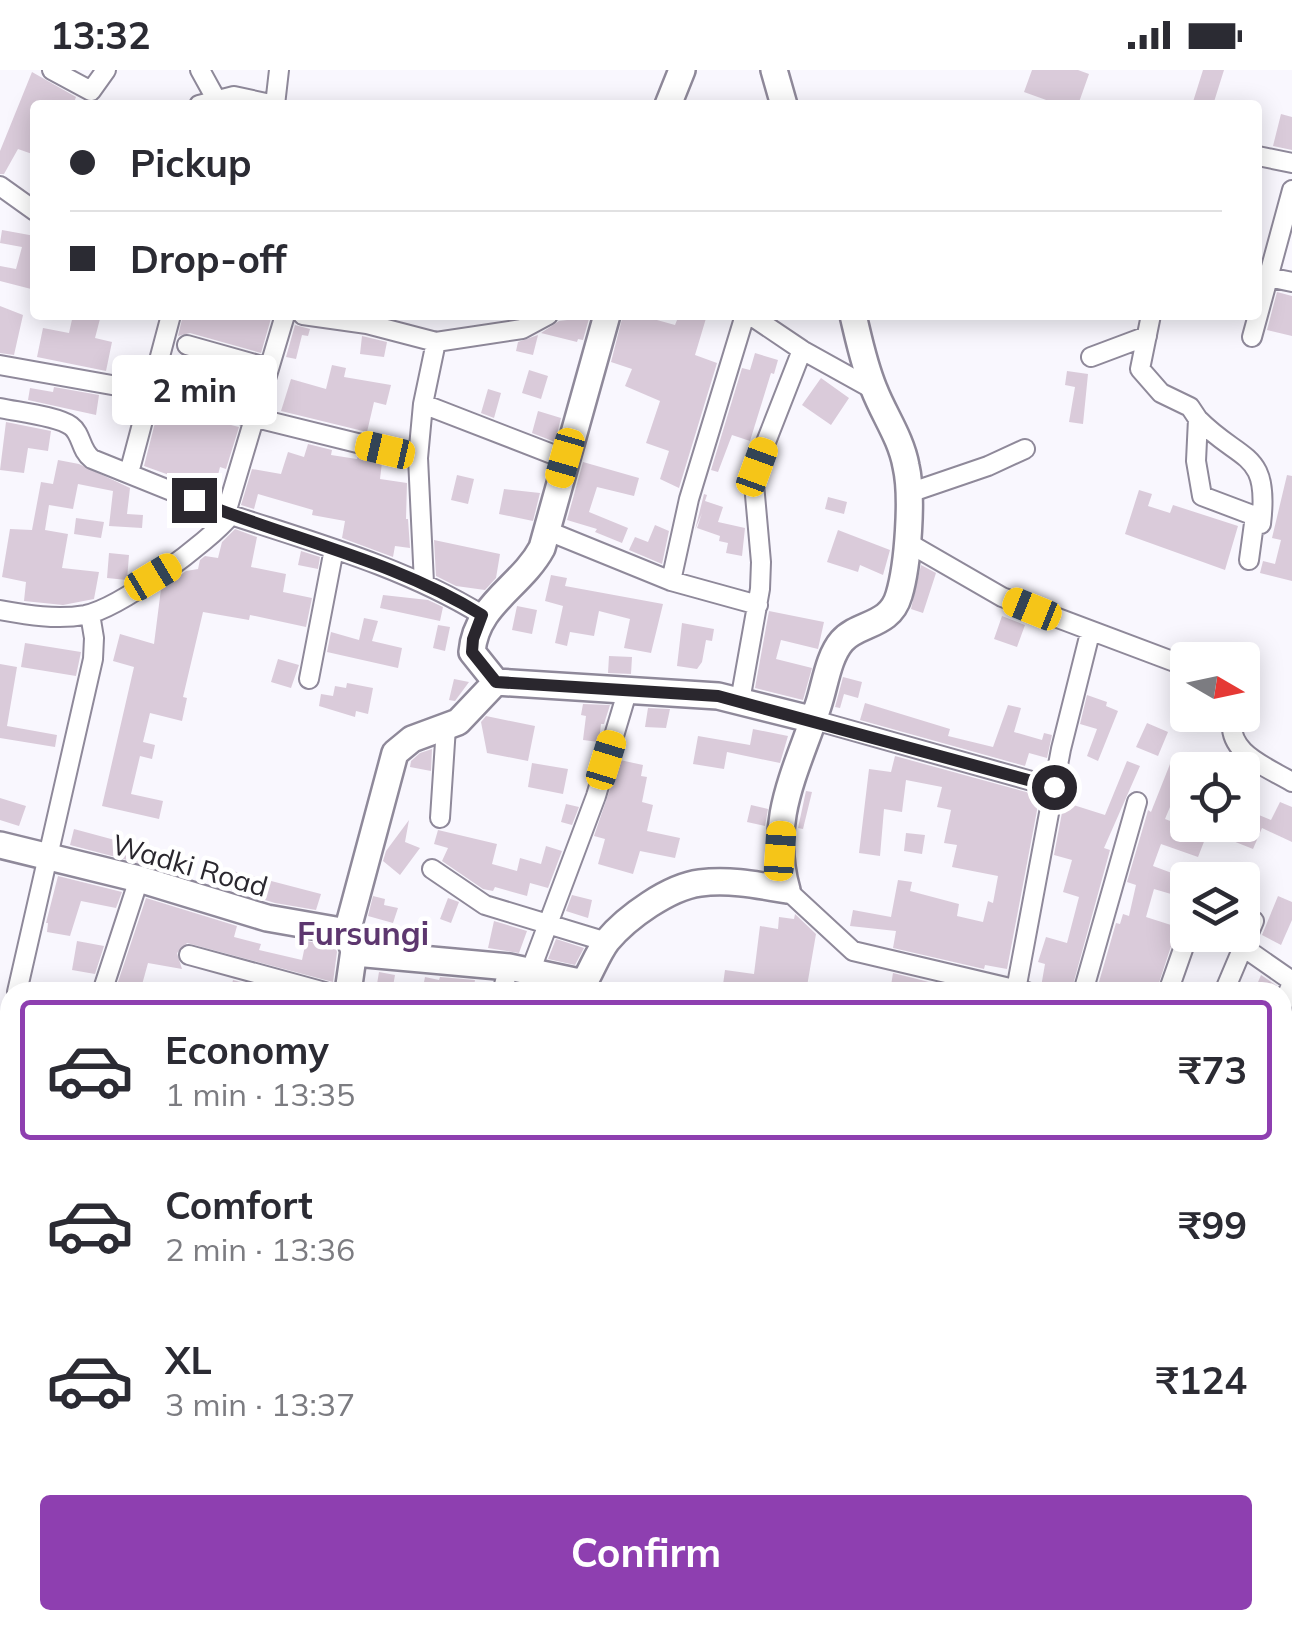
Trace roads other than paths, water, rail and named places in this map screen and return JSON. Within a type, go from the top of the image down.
[{"type":"street","points":[[52,70],[91,91],[106,70]]},
{"type":"street","points":[[200,70],[207,100]]},
{"type":"street","points":[[276,100],[279,70]]},
{"type":"street","points":[[670,100],[682,70]]},
{"type":"street","points":[[774,70],[783,100]]},
{"type":"street","points":[[223,100],[258,100]]},
{"type":"street","points":[[1262,157],[1292,163]]},
{"type":"street","points":[[0,186],[30,208]]},
{"type":"street","points":[[1292,190],[1266,267],[1292,282]]},
{"type":"street","points":[[129,473],[169,320]]},
{"type":"street","points":[[0,610],[40,617],[90,614],[214,535],[228,514],[283,320]]},
{"type":"street","points":[[338,320],[436,342],[522,329],[539,320]]},
{"type":"street","points":[[605,320],[548,531],[534,564],[482,615],[473,639],[472,652],[496,682],[718,696],[1054,787]]},
{"type":"street","points":[[671,580],[689,499],[746,320]]},
{"type":"street","points":[[756,320],[874,390]]},
{"type":"street","points":[[787,890],[780,851],[782,812],[792,774],[836,650],[842,641],[879,621],[898,601],[906,540],[906,464],[874,390],[854,320]]},
{"type":"street","points":[[1150,320],[1140,369],[1160,393],[1190,407],[1218,439],[1253,462],[1264,481],[1261,524],[1255,516],[1202,496],[1196,461],[1198,420]]},
{"type":"street","points":[[1252,337],[1255,320]]},
{"type":"street","points":[[1091,357],[1147,336]]},
{"type":"street","points":[[424,583],[418,458],[423,404],[436,342]]},
{"type":"street","points":[[187,345],[269,368]]},
{"type":"street","points":[[740,701],[758,605],[761,562],[754,484],[802,350]]},
{"type":"street","points":[[0,365],[151,392],[418,458]]},
{"type":"street","points":[[423,404],[565,458]]},
{"type":"street","points":[[0,408],[72,426],[86,454],[228,514],[334,548],[424,583],[482,615]]},
{"type":"street","points":[[909,493],[1026,449]]},
{"type":"street","points":[[1249,560],[1255,516]]},
{"type":"street","points":[[548,531],[671,580],[758,605]]},
{"type":"street","points":[[906,540],[988,590],[1170,661]]},
{"type":"street","points":[[309,679],[334,548]]},
{"type":"street","points":[[19,982],[92,659],[90,614]]},
{"type":"street","points":[[1012,982],[1090,632]]},
{"type":"street","points":[[348,982],[350,941],[395,753],[412,739],[446,727],[470,712],[496,682]]},
{"type":"street","points":[[514,977],[548,924],[596,796],[628,689]]},
{"type":"street","points":[[440,818],[446,727]]},
{"type":"street","points":[[1231,732],[1232,740],[1252,758],[1292,782]]},
{"type":"street","points":[[1085,982],[1137,802]]},
{"type":"street","name":"Wadki Road","points":[[0,845],[139,880],[350,941],[366,954],[547,982]]},
{"type":"street","points":[[432,869],[485,905],[607,942]]},
{"type":"street","points":[[105,982],[139,880]]},
{"type":"street","points":[[590,982],[607,942],[634,916],[694,883],[716,882],[787,890],[854,951],[976,982]]},
{"type":"street","points":[[1172,982],[1182,952]]},
{"type":"street","points":[[1228,982],[1241,952]]},
{"type":"street","points":[[1252,952],[1292,982]]},
{"type":"street","points":[[189,956],[287,982]]},
{"type":"district","name":"Fursungi","points":[[363,933]]}]
